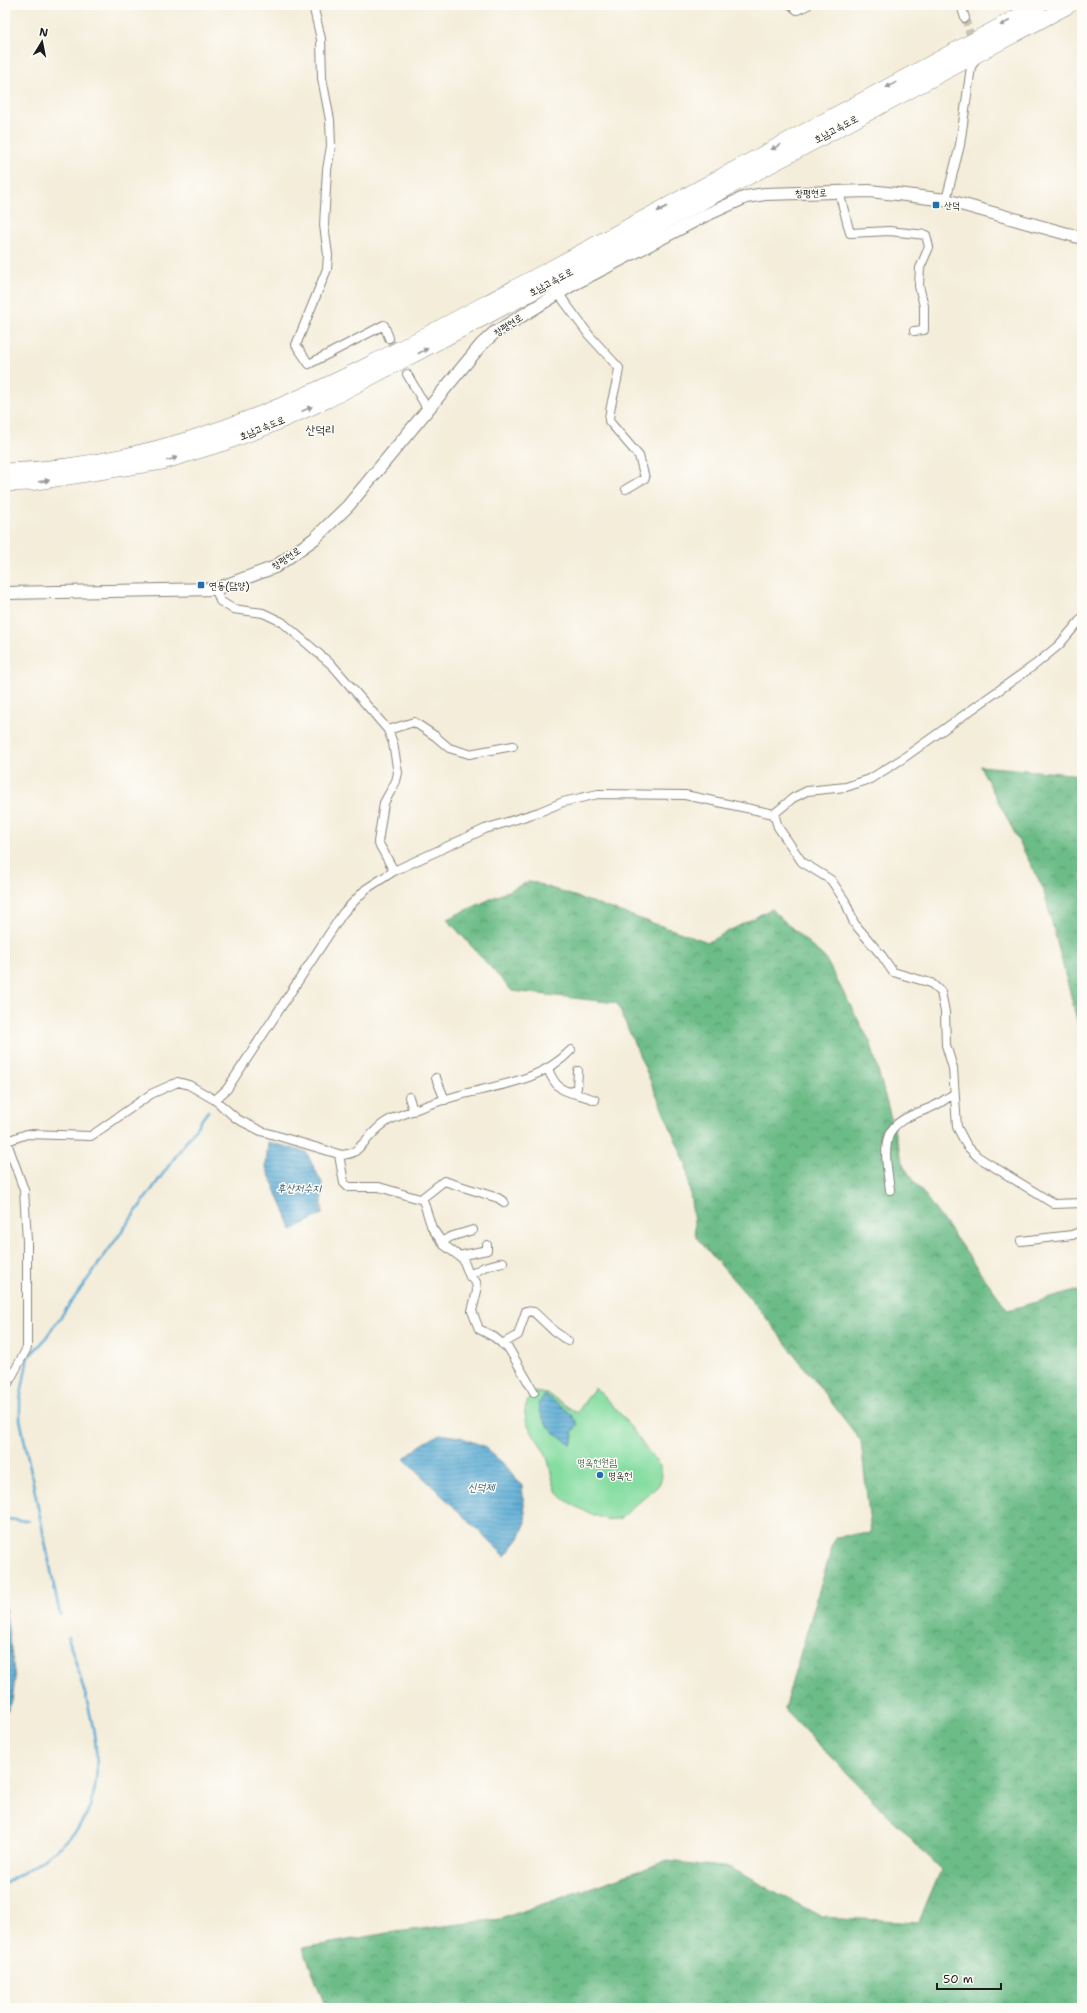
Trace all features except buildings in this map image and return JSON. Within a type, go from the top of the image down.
[{"type":"highway","name":"호남고속도로","points":[[5,471],[69,465],[158,449],[213,432],[286,404],[335,382],[581,253],[1040,5]]},
{"type":"highway","name":"호남고속도로","points":[[5,484],[30,483],[162,462],[224,443],[267,427],[321,403],[547,285],[1070,5]]},
{"type":"main road","name":"창평현로","points":[[5,593],[216,590],[275,567],[314,539],[348,506],[481,345],[494,333],[558,293],[704,216],[746,197],[765,194],[869,191],[946,200],[1082,238]]},
{"type":"street","points":[[313,5],[322,39],[322,78],[330,120],[331,146],[327,170],[324,225],[328,255],[327,269],[296,345],[309,364],[384,325],[389,338]]},
{"type":"street","points":[[791,5],[798,10],[808,5]]},
{"type":"street","points":[[961,5],[965,18]]},
{"type":"street","points":[[946,200],[960,145],[971,66],[977,56]]},
{"type":"street","points":[[839,192],[850,233],[888,231],[926,235],[929,246],[920,268],[919,286],[924,306],[924,330],[914,332]]},
{"type":"street","points":[[558,293],[589,335],[619,368],[617,386],[610,404],[609,421],[639,456],[645,478],[626,489]]},
{"type":"street","points":[[407,374],[428,410]]},
{"type":"street","points":[[216,590],[220,601],[233,609],[263,613],[282,622],[333,666],[388,730],[393,743],[398,773],[396,781],[384,803],[378,842],[394,871]]},
{"type":"street","points":[[774,814],[793,798],[807,791],[846,787],[870,779],[902,759],[1036,664],[1059,645],[1082,618]]},
{"type":"street","points":[[388,730],[414,722],[435,736],[449,748],[469,754],[513,746]]},
{"type":"street","points":[[214,1100],[227,1089],[343,913],[366,889],[394,871],[485,830],[539,812],[563,802],[598,794],[685,794],[774,814]]},
{"type":"street","points":[[774,814],[778,827],[802,862],[831,880],[845,901],[854,923],[882,956],[893,972],[930,984],[941,992],[945,1012],[946,1045],[953,1068],[957,1128],[967,1146],[978,1157],[1054,1204],[1082,1203]]},
{"type":"street","points":[[5,1389],[27,1348],[28,1241],[24,1190],[6,1139],[27,1134],[92,1136],[151,1094],[178,1082],[189,1085],[214,1100],[237,1119],[261,1131],[339,1155],[353,1153],[372,1133],[394,1117],[445,1100],[517,1082],[548,1069],[562,1060],[571,1050]]},
{"type":"street","points":[[548,1069],[552,1080],[561,1090],[595,1100]]},
{"type":"street","points":[[569,1092],[577,1088],[578,1071]]},
{"type":"street","points":[[436,1078],[445,1100]]},
{"type":"street","points":[[890,1190],[887,1153],[890,1134],[902,1120],[935,1105],[954,1094]]},
{"type":"street","points":[[409,1097],[413,1111]]},
{"type":"street","points":[[339,1155],[344,1183],[348,1187],[379,1187],[423,1200],[432,1228],[442,1242],[463,1259],[470,1275],[476,1282],[477,1291],[472,1312],[479,1329],[509,1349],[534,1392]]},
{"type":"street","points":[[421,1199],[444,1181],[498,1198],[504,1202]]},
{"type":"street","points":[[442,1242],[472,1230]]},
{"type":"street","points":[[1021,1241],[1072,1235],[1082,1231]]},
{"type":"street","points":[[459,1256],[487,1250],[487,1245]]},
{"type":"street","points":[[470,1275],[484,1267],[503,1262]]},
{"type":"street","points":[[502,1344],[518,1335],[526,1311],[534,1312],[554,1331],[568,1341]]},
{"type":"green space","points":[[980,766],[1082,775],[1082,1039],[1043,888]]},
{"type":"green space","points":[[530,881],[708,942],[771,909],[825,958],[871,1044],[904,1167],[1008,1310],[1082,1289],[1082,2008],[326,2008],[303,1948],[388,1933],[500,1919],[667,1861],[731,1868],[822,1917],[919,1922],[941,1870],[784,1709],[835,1537],[871,1533],[861,1441],[761,1311],[696,1237],[686,1164],[617,1003],[512,991],[447,919]]},
{"type":"green space","name":"명옥헌원림","points":[[595,1387],[623,1417],[661,1468],[662,1477],[659,1485],[621,1518],[616,1519],[606,1519],[587,1512],[573,1505],[558,1493],[546,1455],[528,1425],[525,1417],[525,1409],[534,1392],[548,1394],[577,1413]]},
{"type":"water","name":"후산저수지","points":[[268,1142],[306,1152],[322,1183],[322,1214],[292,1230],[266,1167]]},
{"type":"water","points":[[545,1395],[568,1411],[578,1424],[572,1433],[574,1438],[571,1445],[546,1424],[538,1404]]},
{"type":"water","name":"신덕제","points":[[440,1434],[460,1437],[483,1446],[505,1465],[522,1486],[526,1522],[519,1538],[505,1556],[404,1459],[421,1445]]},
{"type":"water","points":[[5,1606],[15,1679],[12,1701],[5,1716]]},
{"type":"waterway","points":[[60,1615],[20,1419],[20,1400],[28,1357],[42,1343],[208,1111]]},
{"type":"waterway","points":[[5,1519],[29,1521]]},
{"type":"waterway","points":[[5,1883],[40,1862],[72,1835],[87,1814],[94,1791],[97,1765],[95,1739],[83,1685],[68,1637]]},
{"type":"tunnel","points":[[965,18],[973,44]]},
{"type":"tunnel","points":[[389,338],[407,374]]},
{"type":"place","name":"산덕","points":[[936,205]]},
{"type":"place","name":"연동(담양)","points":[[201,585]]},
{"type":"place","name":"명옥헌","points":[[600,1475]]},
{"type":"district","name":"산덕리","points":[[320,430]]}]
